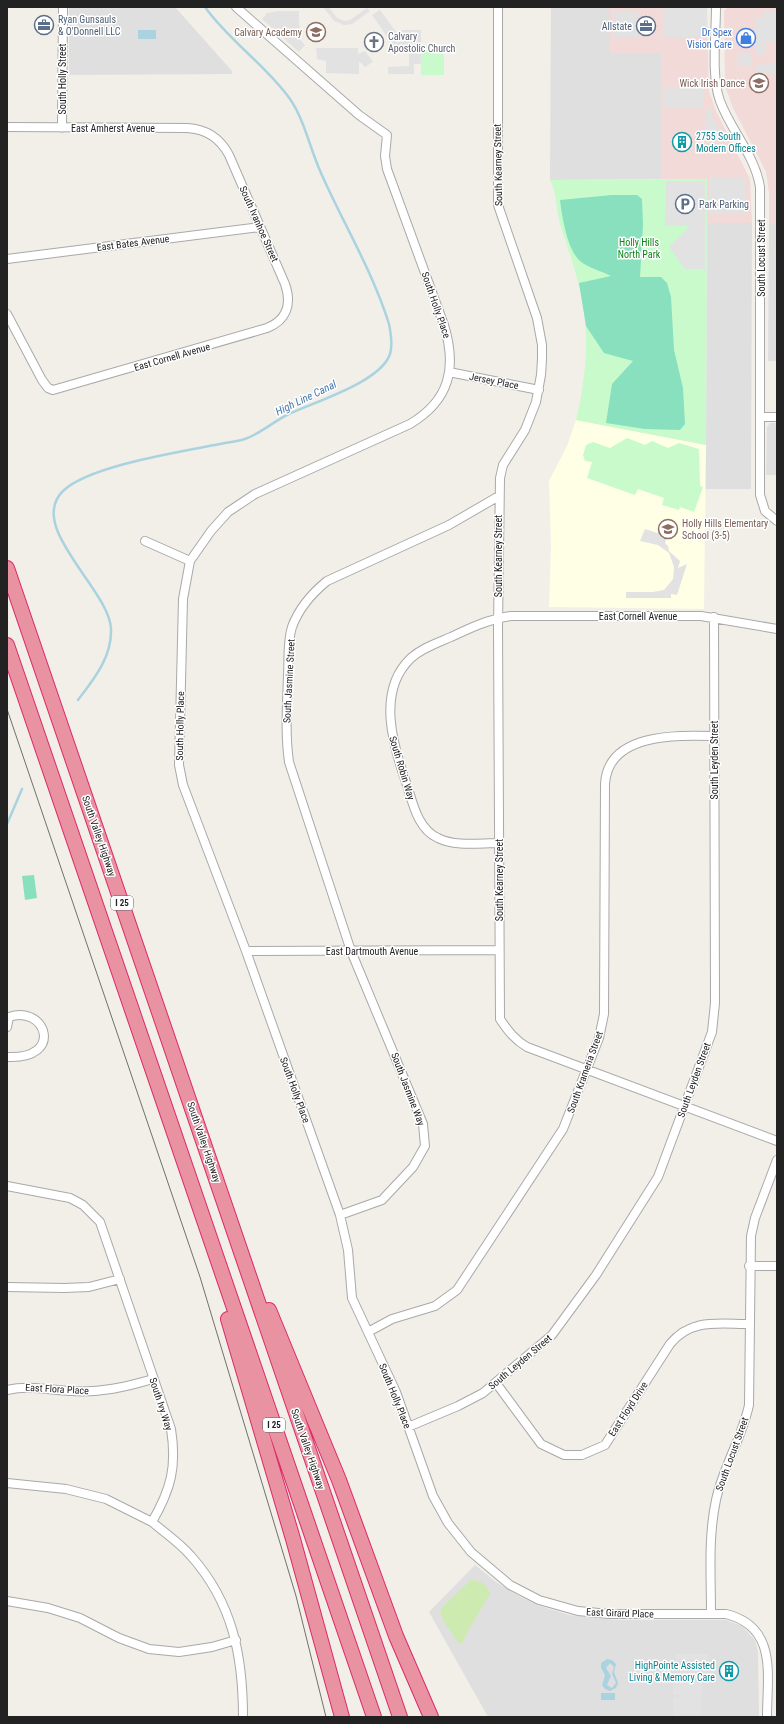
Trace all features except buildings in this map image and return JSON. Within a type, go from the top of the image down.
[{"type":"highway","name":"South Valley Highway","points":[[7,568],[400,1717]]},
{"type":"highway","name":"I 25","points":[[7,645],[374,1717]]},
{"type":"highway","points":[[173,1133],[296,1546],[342,1717]]},
{"type":"highway","points":[[237,1239],[280,1333],[339,1480],[396,1636],[431,1717]]},
{"type":"street","name":"South Holly Street","points":[[62,128],[63,7]]},
{"type":"street","name":"South Holly Place","points":[[236,7],[359,115],[387,135],[385,162],[445,330],[450,350],[449,372],[440,398],[424,416],[410,424],[255,494],[236,505],[211,531],[190,561],[183,599],[179,765],[183,785],[246,951],[340,1215],[348,1250],[352,1298],[396,1392],[433,1496],[448,1524],[471,1552],[510,1585]]},
{"type":"street","name":"South Kearney Street","points":[[498,7],[498,206],[537,318],[540,332],[542,359],[539,390],[525,430],[500,471],[498,618],[500,1019],[517,1041],[527,1047],[777,1141]]},
{"type":"street","name":"South Locust Street","points":[[716,7],[716,80],[719,96],[754,166],[760,187],[760,495],[762,506],[770,516],[777,521]]},
{"type":"street","name":"East Amherst Avenue","points":[[7,127],[192,128],[204,131],[217,138]]},
{"type":"street","name":"South Ivanhoe Street","points":[[217,138],[229,155],[286,284],[288,295],[286,314]]},
{"type":"street","name":"East Bates Avenue","points":[[7,259],[260,227]]},
{"type":"street","name":"East Cornell Avenue","points":[[7,314],[42,380],[48,388],[53,390],[267,328],[280,322],[286,314]]},
{"type":"street","name":"Jersey Place","points":[[449,372],[539,390]]},
{"type":"street","points":[[760,417],[777,417]]},
{"type":"street","name":"South Jasmine Street","points":[[351,951],[289,762],[286,744],[289,647],[292,629],[300,609],[312,594],[327,581],[449,524],[499,496]]},
{"type":"street","points":[[145,541],[190,561]]},
{"type":"street","name":"East Cornell Avenue","points":[[498,618],[714,617],[777,629]]},
{"type":"street","name":"South Leyden Street","points":[[408,1427],[458,1406],[483,1393],[552,1335],[596,1275],[655,1183],[685,1106],[712,1032],[715,1003],[714,617]]},
{"type":"street","name":"South Robin Way","points":[[498,618],[424,649],[406,663],[400,673],[393,692],[391,732],[394,749],[416,813],[426,828],[438,838],[456,843],[499,843]]},
{"type":"street","name":"South Krameria Street","points":[[368,1332],[392,1319],[435,1306],[457,1290],[563,1129],[599,1038],[604,1014],[605,784],[607,768],[616,755],[622,751],[656,738],[678,735],[714,736]]},
{"type":"street","name":"East Dartmouth Avenue","points":[[246,951],[499,950]]},
{"type":"street","name":"South Jasmine Way","points":[[340,1215],[382,1200],[413,1167],[425,1146],[423,1124],[351,951]]},
{"type":"street","points":[[7,1027],[9,1017],[14,1016],[32,1018],[39,1022],[43,1028],[44,1039],[36,1052],[20,1057],[7,1057]]},
{"type":"street","name":"South Locust Street","points":[[711,1614],[712,1524],[718,1491],[742,1428],[749,1405],[749,1266],[752,1230],[777,1160]]},
{"type":"street","name":"South Ivy Way","points":[[7,1186],[70,1198],[84,1205],[100,1222],[171,1429],[174,1461],[172,1478],[168,1491],[152,1522]]},
{"type":"street","points":[[749,1266],[777,1266]]},
{"type":"street","points":[[7,1287],[90,1287],[120,1278]]},
{"type":"street","name":"East Floyd Drive","points":[[496,1383],[541,1444],[564,1455],[582,1455],[605,1445],[670,1344],[681,1333],[697,1325],[750,1324]]},
{"type":"street","name":"East Flora Place","points":[[7,1390],[28,1387],[72,1391],[98,1391],[121,1389],[153,1380]]},
{"type":"street","points":[[7,1483],[66,1489],[106,1499],[152,1522],[191,1555],[220,1598],[236,1640],[242,1674],[243,1717]]},
{"type":"street","name":"East Girard Place","points":[[510,1585],[539,1600],[587,1612],[610,1614],[711,1614]]},
{"type":"street","points":[[7,1601],[48,1608],[80,1618],[120,1638],[149,1649],[179,1652],[212,1647],[236,1640]]},
{"type":"street","points":[[711,1614],[726,1614],[750,1623],[764,1642],[767,1655],[767,1717]]},
{"type":"shaded area","points":[[69,7],[175,7],[232,71],[232,74],[69,75]]},
{"type":"shaded area","points":[[323,7],[329,7],[337,18],[345,21],[350,20],[367,8],[370,11],[352,24],[344,25],[334,21]]},
{"type":"shaded area","points":[[551,7],[610,7],[610,53],[661,53],[661,179],[550,180]]},
{"type":"shaded area","points":[[610,7],[707,7],[709,91],[716,111],[750,179],[752,223],[707,223],[707,179],[661,179],[661,53],[610,53]]},
{"type":"shaded area","points":[[728,7],[777,7],[777,224],[769,224],[769,193],[766,172],[733,108],[725,86],[724,11]]},
{"type":"shaded area","points":[[663,8],[707,8],[707,37],[663,38]]},
{"type":"shaded area","points":[[380,10],[400,37],[401,30],[421,30],[421,64],[414,64],[414,74],[388,74],[388,67],[409,66],[409,46],[404,46],[397,51],[372,15]]},
{"type":"shaded area","points":[[279,11],[299,11],[299,24],[301,31],[295,34],[305,45],[299,52],[262,19],[267,13]]},
{"type":"shaded area","points":[[763,11],[777,11],[777,74],[756,74],[756,65],[775,64],[775,42],[766,42],[766,54],[756,54],[756,18],[763,18]]},
{"type":"shaded area","points":[[613,12],[638,12],[639,37],[613,37]]},
{"type":"shaded area","points":[[316,48],[358,48],[358,54],[365,51],[373,62],[365,67],[359,61],[359,74],[326,73],[326,61],[317,59]]},
{"type":"shaded area","points":[[737,53],[751,53],[751,65],[737,65]]},
{"type":"shaded area","points":[[664,87],[703,87],[703,107],[664,107]]},
{"type":"shaded area","points":[[706,110],[712,110],[712,117],[719,128],[719,133],[705,133]]},
{"type":"shaded area","points":[[709,178],[746,178],[746,214],[709,214]]},
{"type":"shaded area","name":"Park Parking","points":[[666,181],[705,181],[705,269],[685,269],[669,247],[690,226],[665,226]]},
{"type":"shaded area","points":[[707,223],[752,223],[751,489],[704,489],[706,445]]},
{"type":"shaded area","points":[[769,224],[777,224],[777,361],[768,361]]},
{"type":"shaded area","points":[[576,420],[706,445],[704,609],[549,607],[551,546],[549,481],[567,446]]},
{"type":"shaded area","points":[[770,423],[777,423],[777,475],[766,475],[767,427]]},
{"type":"shaded area","points":[[645,529],[667,536],[665,543],[668,546],[669,551],[680,561],[678,568],[687,564],[677,595],[671,594],[671,598],[626,598],[626,592],[653,592],[664,590],[673,579],[674,567],[669,553],[658,545],[640,541]]},
{"type":"shaded area","points":[[475,1565],[496,1582],[519,1596],[537,1605],[569,1615],[614,1620],[726,1620],[742,1626],[755,1640],[758,1652],[759,1717],[488,1717],[429,1612]]},
{"type":"shaded area","points":[[676,1654],[708,1654],[708,1660],[676,1660]]},
{"type":"shaded area","points":[[697,1672],[695,1681],[702,1681],[701,1715],[680,1715],[680,1717],[673,1717],[673,1698],[679,1697],[679,1695],[673,1695],[673,1673]]},
{"type":"green space","points":[[421,46],[444,46],[444,75],[421,75]]},
{"type":"green space","name":"Holly Hills North Park","points":[[707,179],[706,445],[576,420],[585,368],[585,316],[578,282],[560,224],[554,190],[550,180]]},
{"type":"green space","points":[[612,195],[637,195],[642,199],[643,225],[640,277],[661,277],[667,283],[671,297],[674,350],[683,388],[685,424],[680,430],[645,429],[606,423],[612,384],[633,361],[604,353],[586,326],[579,283],[611,276],[587,266],[575,256],[568,241],[560,200]]},
{"type":"green space","points":[[627,438],[645,445],[652,441],[668,448],[679,443],[699,449],[700,486],[703,487],[694,512],[680,507],[679,510],[662,505],[664,498],[638,489],[635,495],[587,478],[592,462],[585,461],[583,455],[586,445],[593,442],[610,448]]},
{"type":"green space","points":[[34,875],[37,898],[25,900],[22,876]]},
{"type":"green space","points":[[471,1580],[483,1584],[490,1594],[462,1643],[459,1644],[444,1622],[440,1612],[442,1607]]},
{"type":"water","points":[[138,30],[156,30],[156,39],[138,39]]},
{"type":"water","points":[[607,1659],[612,1660],[616,1664],[614,1672],[618,1683],[616,1688],[610,1691],[605,1689],[602,1685],[605,1675],[601,1668],[601,1663]],"holes":[[[610,1663],[614,1667],[612,1674],[616,1683],[612,1688],[607,1685],[611,1676],[606,1668]]]},
{"type":"water","points":[[601,1693],[615,1693],[615,1700],[601,1700]]},
{"type":"waterway","name":"High Line Canal","points":[[78,700],[101,667],[109,649],[111,629],[107,613],[98,596],[62,540],[55,522],[54,506],[63,491],[76,482],[116,466],[251,437],[289,414],[346,390],[361,382],[374,374],[384,364],[391,351],[390,328],[375,286],[321,173],[300,116],[290,99],[270,75],[225,31],[205,7]]},
{"type":"waterway","name":"High Line Canal","points":[[7,824],[22,789]]},
{"type":"tram line","points":[[7,709],[200,1277],[296,1596],[326,1717]]},
{"type":"place","name":"Ryan Gunsauls & O'Donnell LLC","points":[[44,25]]},
{"type":"place","name":"Allstate","points":[[646,26]]},
{"type":"place","name":"Calvary Academy","points":[[316,32]]},
{"type":"place","name":"Dr Spex Vision Care","points":[[746,38]]},
{"type":"place","name":"Calvary Apostolic Church","points":[[374,42]]},
{"type":"place","name":"Wick Irish Dance","points":[[759,83]]},
{"type":"place","name":"2755 South Modern Offices","points":[[682,142]]},
{"type":"place","name":"Park Parking","points":[[685,204]]},
{"type":"place","name":"Holly Hills Elementary School (3-5)","points":[[668,529]]},
{"type":"place","name":"HighPointe Assisted Living & Memory Care","points":[[729,1671]]}]
